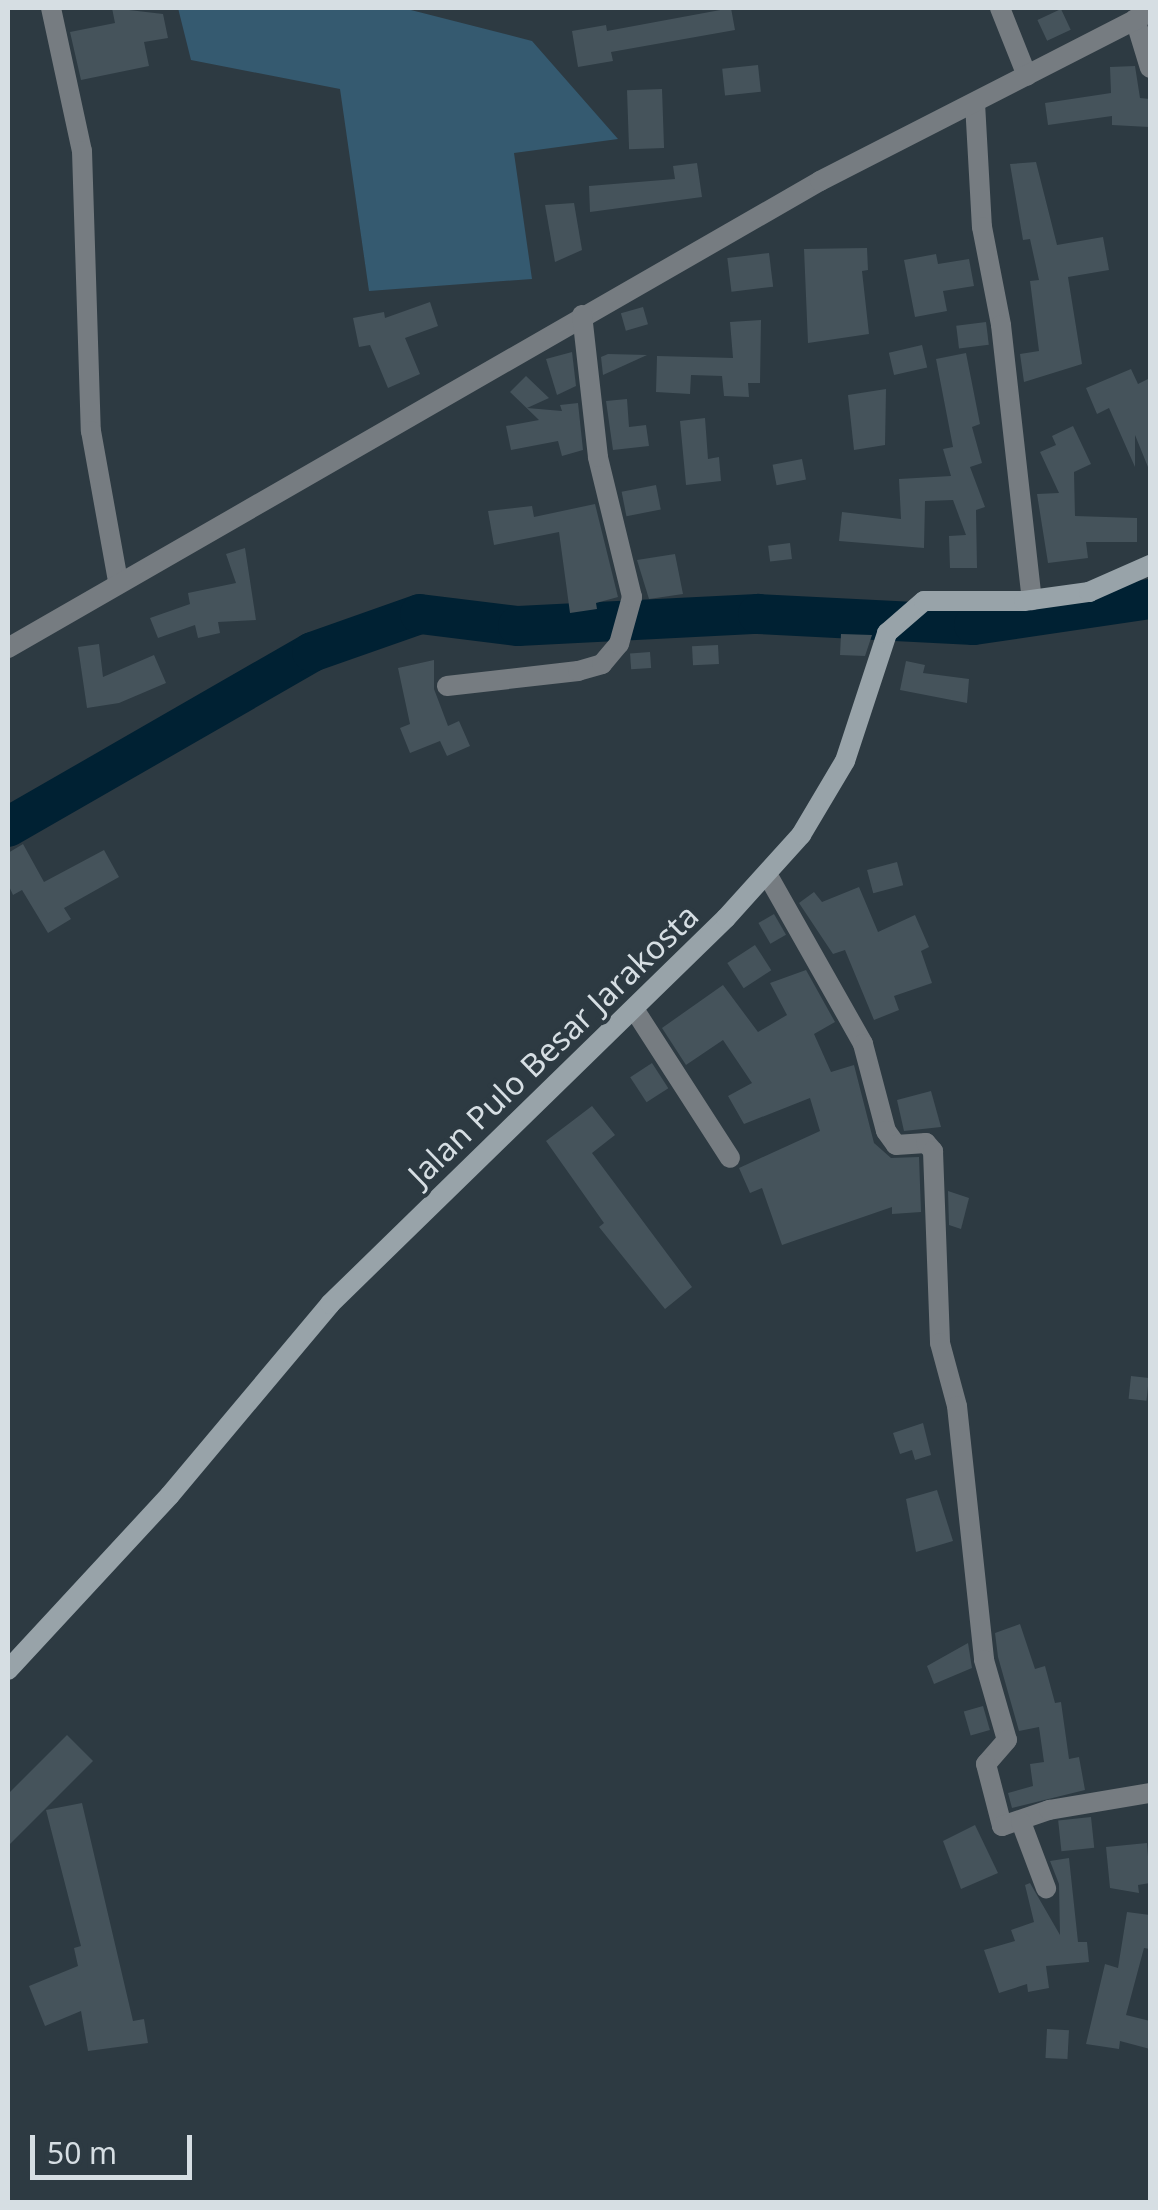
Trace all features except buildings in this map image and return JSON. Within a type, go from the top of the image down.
[{"type":"street","points":[[51,8],[82,150],[90,430],[118,582]]},
{"type":"street","points":[[1000,8],[1027,76]]},
{"type":"street","points":[[8,648],[582,315],[1143,15],[1150,68]]},
{"type":"street","points":[[975,103],[982,227],[1001,324],[1032,600]]},
{"type":"street","points":[[447,686],[578,670],[602,664],[619,644],[631,611],[616,514],[598,457],[582,315]]},
{"type":"street","name":"Jalan Pulo Besar Jarakosta","points":[[8,1670],[170,1495],[330,1304],[634,1010],[766,874],[833,790],[886,632],[928,600],[1032,600],[1114,585],[1150,565]]},
{"type":"street","points":[[766,874],[863,1044],[886,1131],[896,1145],[926,1144],[933,1151],[940,1343],[957,1406],[984,1660],[1006,1740],[986,1764],[989,1790],[1002,1826],[1049,1810],[1150,1793]]},
{"type":"street","points":[[634,1010],[730,1158]]},
{"type":"street","points":[[1022,1822],[1046,1888]]},
{"type":"shaded area","points":[[178,8],[403,8],[532,41],[618,139],[514,153],[532,279],[369,291],[340,89],[191,60]]},
{"type":"waterway","points":[[8,827],[312,652],[420,614],[518,626],[758,614],[974,625],[1150,599]]}]
